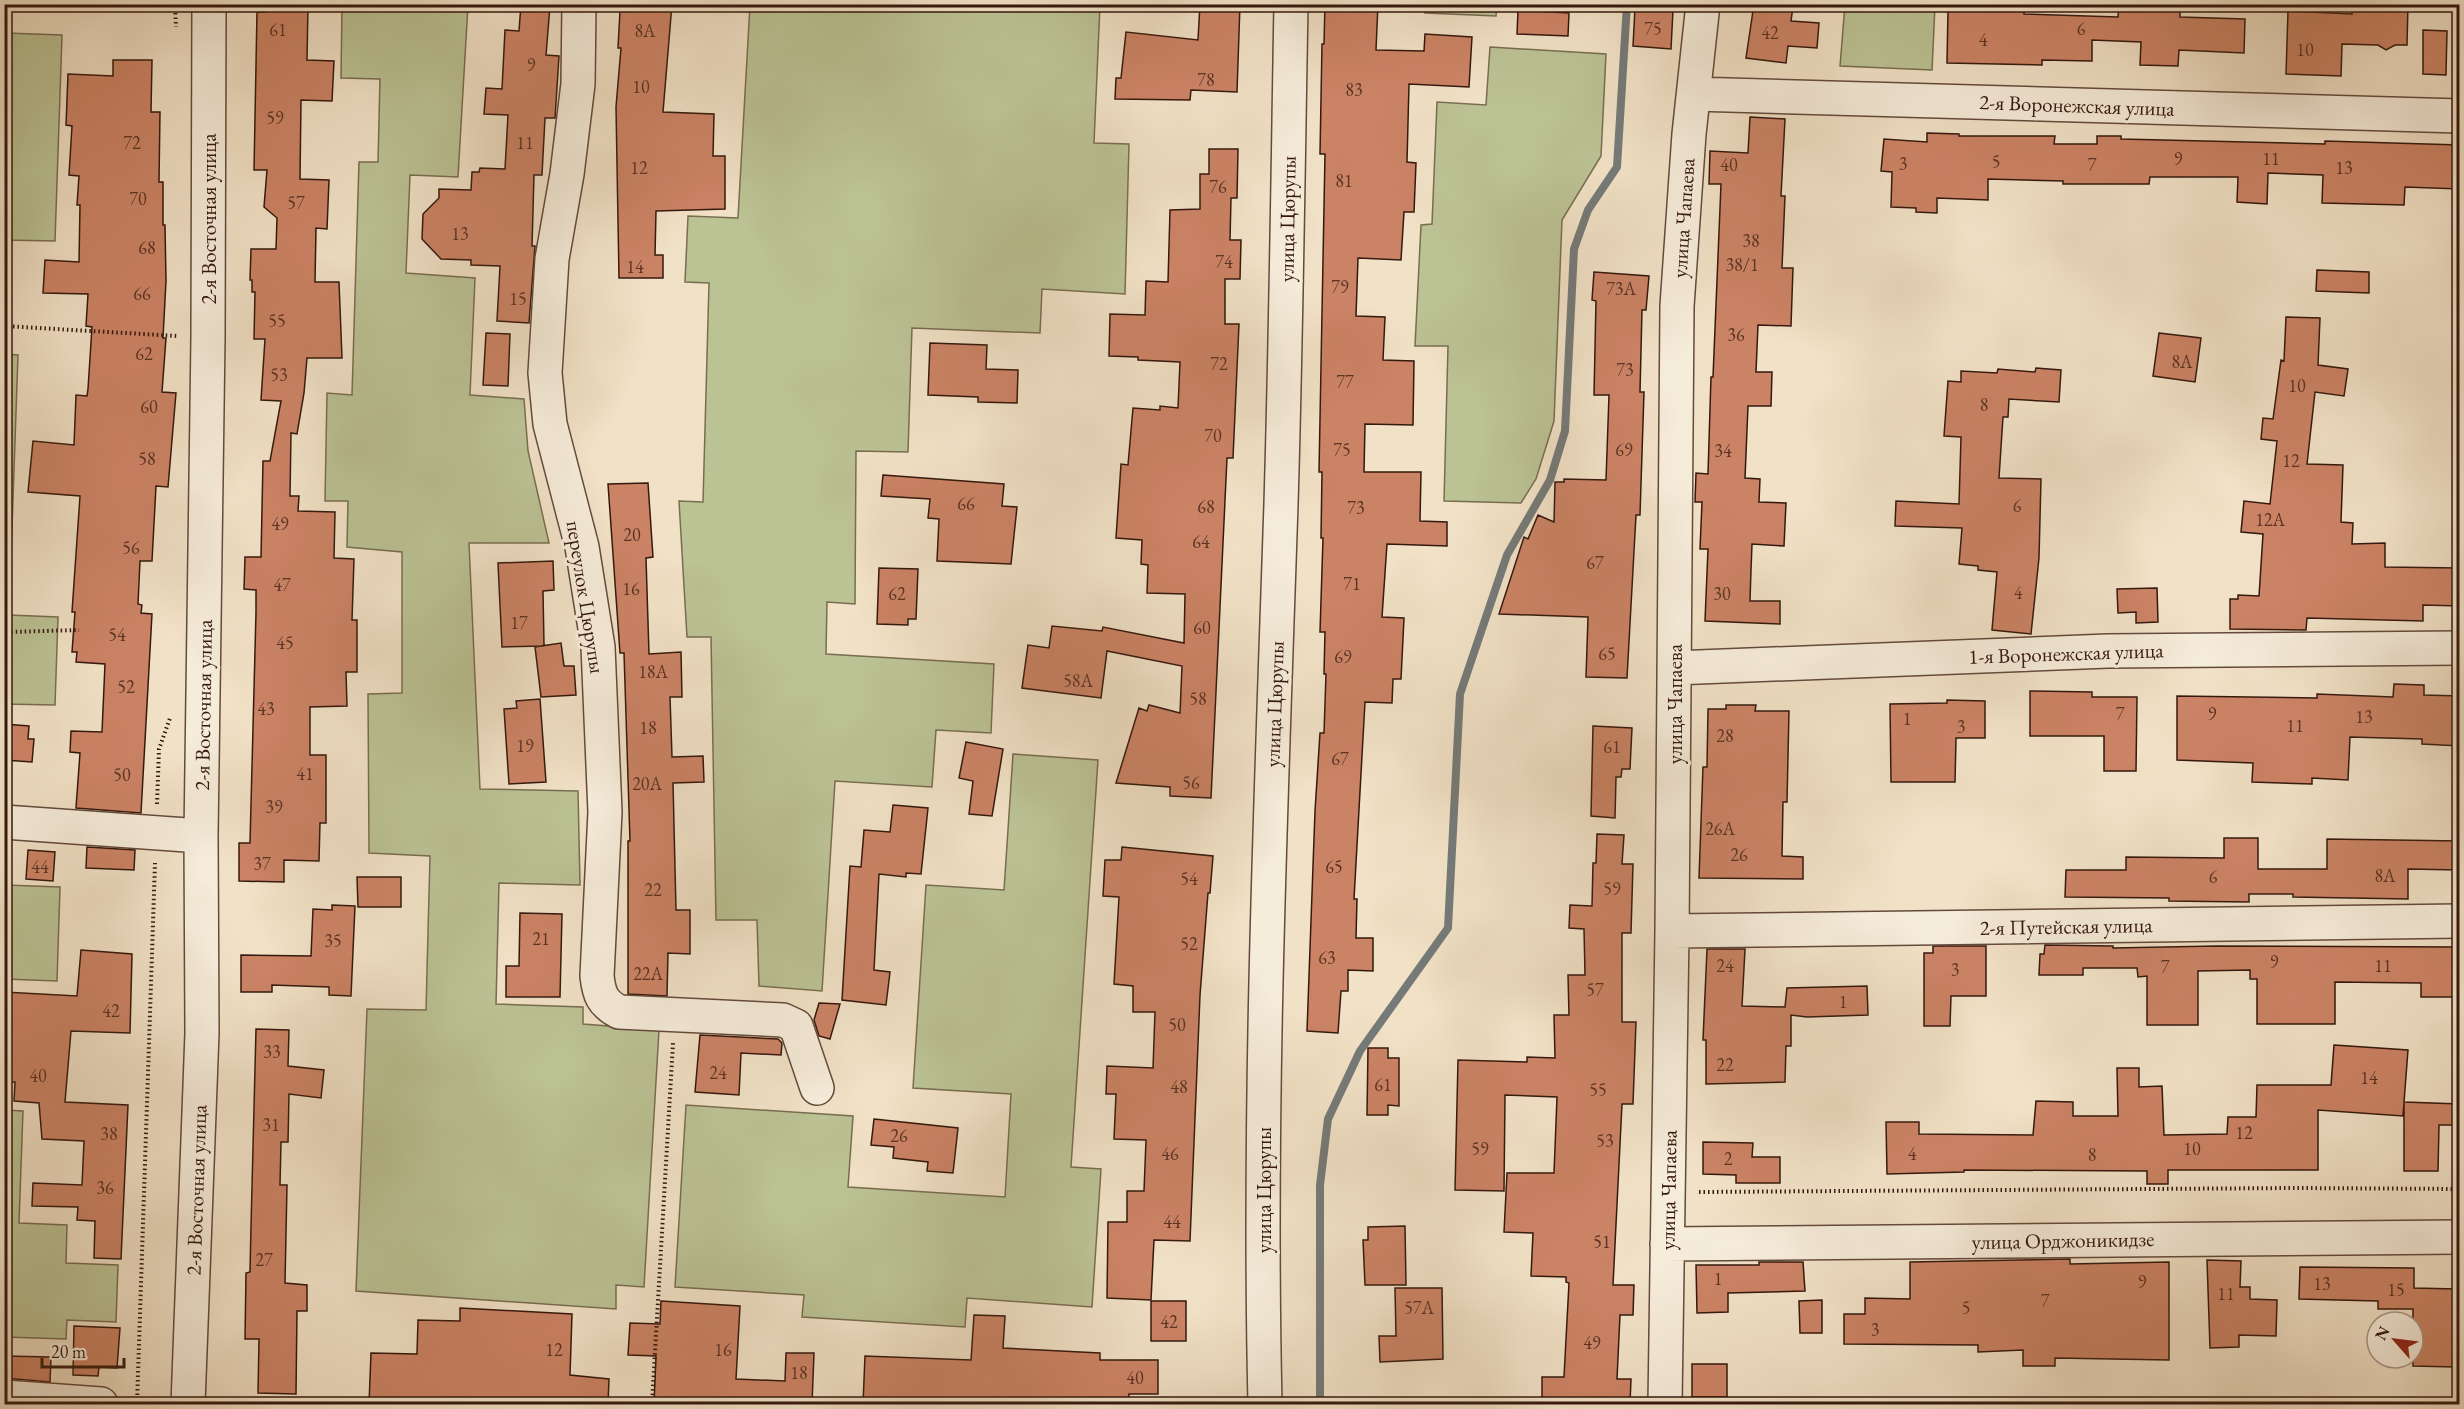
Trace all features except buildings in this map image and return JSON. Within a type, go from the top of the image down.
[{"type":"street","name":"2-я Восточная улица","points":[[188,1404],[202,1033],[201,837],[208,338],[209,4]]},
{"type":"street","name":"переулок Цюрупы","points":[[579,4],[578,84],[567,174],[552,259],[545,373],[550,424],[582,547],[598,647],[606,812],[597,976],[599,994],[607,1005],[619,1012],[783,1020],[796,1026],[817,1088]]},
{"type":"street","name":"улица Цюрупы","points":[[1265,1404],[1262,1252],[1265,955],[1280,510],[1291,4]]},
{"type":"street","name":"улица Чапаева","points":[[1665,1404],[1672,931],[1677,306],[1703,4]]},
{"type":"street","name":"2-я Воронежская улица","points":[[1694,94],[2460,116]]},
{"type":"street","name":"1-я Воронежская улица","points":[[1674,668],[2108,651],[2460,648]]},
{"type":"street","points":[[4,822],[201,837]]},
{"type":"street","name":"2-я Путейская улица","points":[[1672,931],[2460,921]]},
{"type":"street","name":"улица Орджоникидзе","points":[[1667,1244],[2460,1237]]},
{"type":"street","points":[[4,1397],[101,1404]]},
{"type":"path","points":[[175,4],[176,38]]},
{"type":"path","points":[[4,326],[208,338]]},
{"type":"path","points":[[4,647],[9,632],[79,630]]},
{"type":"path","points":[[137,1404],[159,749],[170,720],[171,709]]},
{"type":"path","points":[[652,1404],[675,1016]]},
{"type":"path","points":[[1668,1193],[2283,1188],[2460,1189]]},
{"type":"green space","points":[[381,4],[468,5],[458,177],[410,175],[406,273],[475,278],[470,395],[524,399],[528,451],[549,543],[469,543],[480,789],[578,791],[580,885],[499,883],[496,1004],[583,1007],[583,1024],[659,1030],[644,1287],[616,1285],[616,1309],[356,1291],[367,1009],[426,1010],[430,856],[369,853],[368,694],[402,693],[402,552],[347,547],[348,501],[325,501],[327,393],[352,395],[359,162],[378,162],[380,79],[341,78],[342,6],[381,7]]},
{"type":"green space","points":[[750,5],[1100,5],[1094,143],[1129,144],[1125,294],[1042,289],[1040,333],[912,328],[908,452],[856,451],[855,604],[827,602],[826,654],[994,664],[991,733],[936,730],[932,787],[835,781],[822,991],[759,986],[757,920],[716,920],[711,637],[687,637],[679,501],[703,502],[709,283],[685,282],[688,216],[738,218]]},
{"type":"green space","points":[[1426,5],[1497,5],[1496,16],[1425,13]]},
{"type":"green space","points":[[1845,5],[1935,5],[1932,70],[1840,66]]},
{"type":"green space","points":[[5,33],[62,35],[55,241],[5,240]]},
{"type":"green space","points":[[1490,47],[1606,54],[1601,156],[1562,220],[1554,421],[1536,479],[1521,503],[1444,501],[1448,346],[1415,346],[1421,225],[1432,224],[1437,102],[1486,105]]},
{"type":"green space","points":[[5,354],[18,355],[9,615],[58,617],[55,705],[5,704]]},
{"type":"green space","points":[[1013,754],[1098,760],[1071,1167],[1101,1169],[1092,1307],[967,1298],[965,1327],[802,1317],[804,1295],[675,1287],[686,1105],[853,1116],[848,1187],[1005,1197],[1011,1094],[913,1088],[926,885],[1004,890]]},
{"type":"green space","points":[[5,885],[60,887],[57,981],[5,979]]},
{"type":"green space","points":[[5,1110],[23,1111],[19,1223],[67,1225],[66,1263],[118,1265],[116,1322],[67,1320],[66,1339],[5,1337]]},
{"type":"waterway","points":[[1320,1404],[1320,1185],[1328,1119],[1360,1051],[1448,928],[1460,694],[1507,555],[1550,480],[1565,431],[1574,249],[1588,210],[1617,167],[1627,4]]}]
